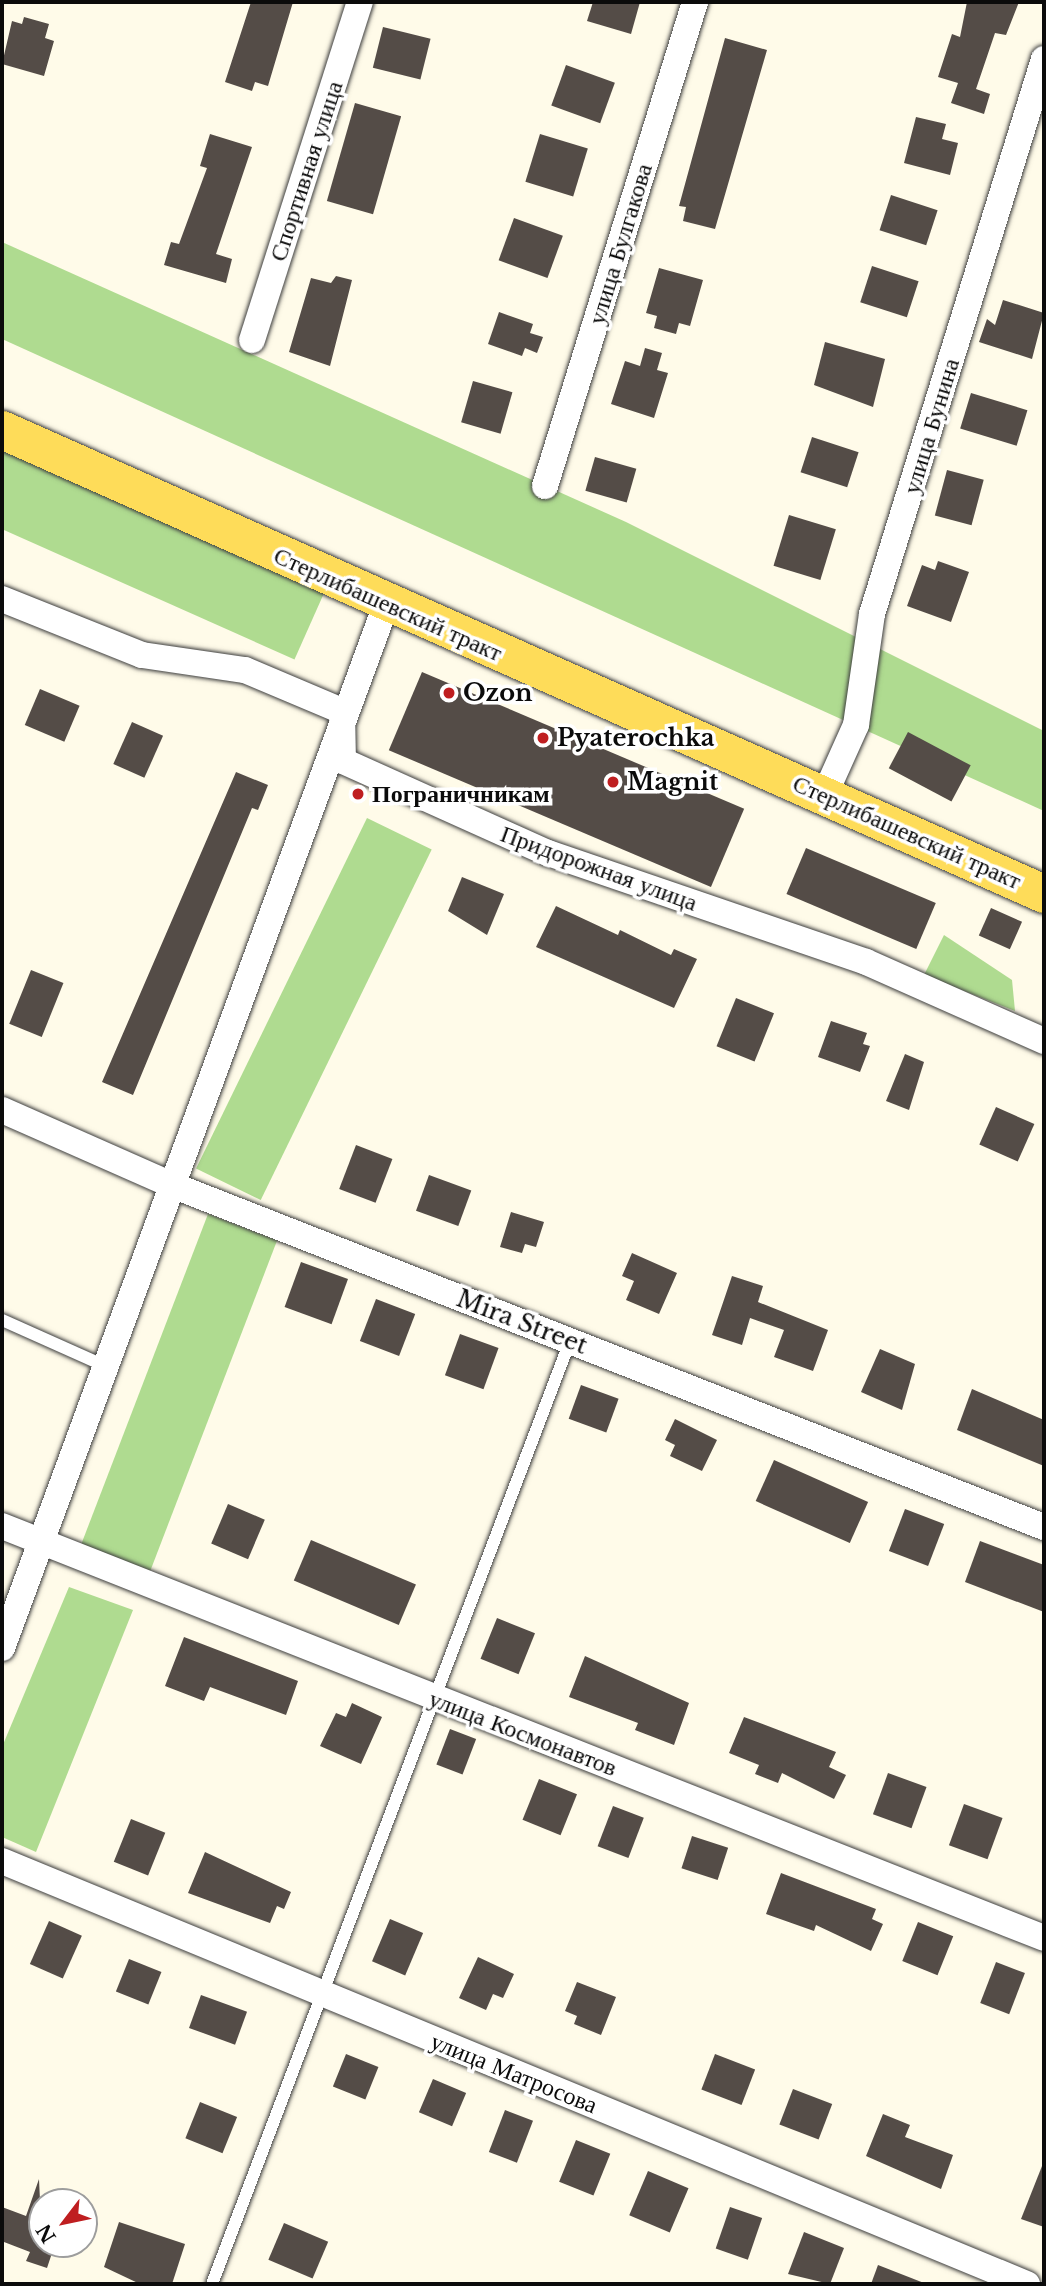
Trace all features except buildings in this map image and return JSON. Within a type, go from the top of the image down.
[{"type":"main road","name":"Стерлибашевский тракт","points":[[2,430],[386,605],[825,794],[1044,894]]},
{"type":"street","name":"Спортивная улица","points":[[252,340],[360,2]]},
{"type":"street","name":"улица Булгакова","points":[[545,486],[695,2]]},
{"type":"street","name":"улица Бунина","points":[[825,794],[856,725],[873,614],[1044,59]]},
{"type":"street","points":[[2,600],[142,655],[244,670],[342,711]]},
{"type":"street","points":[[2,1648],[342,711],[386,605]]},
{"type":"street","name":"Придорожная улица","points":[[342,711],[343,761],[548,853],[866,962],[1044,1041]]},
{"type":"street","name":"Mira Street","points":[[2,1110],[172,1185],[1044,1527]]},
{"type":"street","name":"улица Космонавтов","points":[[2,1526],[1044,1938]]},
{"type":"street","name":"улица Матросова","points":[[2,1861],[1027,2284]]},
{"type":"lane","points":[[2,1320],[105,1366]]},
{"type":"lane","points":[[212,2284],[432,1698],[570,1341]]},
{"type":"green space","points":[[2,242],[626,522],[1044,731],[1044,811],[2,339]]},
{"type":"green space","points":[[2,446],[325,590],[294,659],[2,529]]},
{"type":"green space","points":[[367,818],[432,850],[261,1200],[196,1169]]},
{"type":"green space","points":[[944,935],[1012,980],[1015,1011],[924,975]]},
{"type":"green space","points":[[208,1214],[277,1241],[150,1572],[81,1545]]},
{"type":"green space","points":[[69,1587],[133,1610],[36,1852],[2,1837],[2,1747]]},
{"type":"place","name":"Ozon","points":[[449,693]]},
{"type":"place","name":"Pyaterochka","points":[[543,738]]},
{"type":"place","name":"Magnit","points":[[613,782]]},
{"type":"place","name":"Пограничникам","points":[[358,794]]}]
